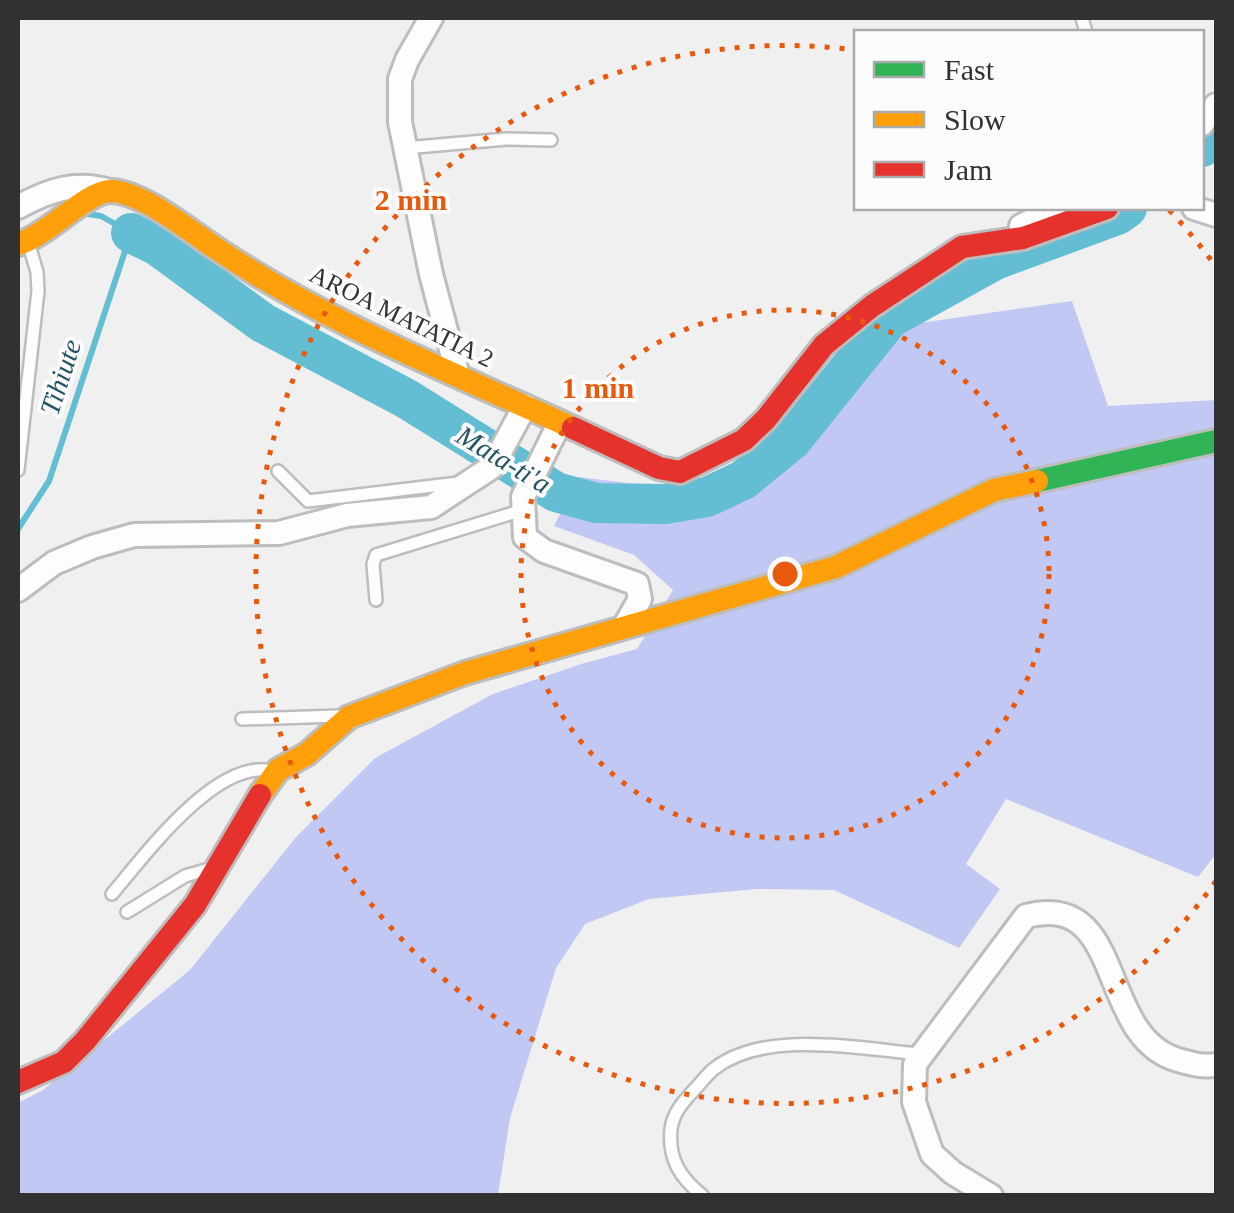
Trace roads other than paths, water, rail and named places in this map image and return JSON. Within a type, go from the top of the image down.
[{"type":"street","points":[[431,18],[400,79],[400,122],[431,274],[458,376]]},
{"type":"street","points":[[18,207],[66,186],[88,185],[110,191]]},
{"type":"street","points":[[23,243],[53,228],[92,198],[110,191]]},
{"type":"street","name":"AROA MATATIA 2","points":[[110,191],[148,205],[266,280],[458,376],[660,468],[680,472],[744,440],[766,419],[824,346],[847,325],[962,248],[1023,238],[1101,210]]},
{"type":"street","points":[[995,240],[1054,210]]},
{"type":"street","points":[[18,590],[54,563],[92,547],[134,536],[280,533],[347,515],[431,507],[486,472],[526,406]]},
{"type":"street","points":[[560,422],[523,503],[526,537],[531,544],[637,584],[640,599],[624,627]]},
{"type":"street","points":[[18,1082],[64,1062],[85,1041],[196,905],[266,784],[353,716],[465,673],[836,568],[994,490],[1216,441]]},
{"type":"street","points":[[991,1196],[953,1173],[928,1146],[914,1102],[915,1064],[1026,916],[1051,911],[1076,918],[1088,929],[1128,1019],[1152,1048],[1196,1065],[1216,1065]]},
{"type":"lane","points":[[405,148],[506,139],[551,140]]},
{"type":"lane","points":[[18,470],[38,291],[37,272],[23,243]]},
{"type":"lane","points":[[278,471],[308,501],[433,486],[486,472]]},
{"type":"lane","points":[[376,600],[376,555],[523,503]]},
{"type":"lane","points":[[242,719],[353,716]]},
{"type":"lane","points":[[112,894],[176,822],[212,790],[236,773],[262,768],[277,772]]},
{"type":"lane","points":[[127,912],[185,876],[218,866]]},
{"type":"lane","points":[[703,1196],[676,1165],[670,1147],[672,1120],[687,1097],[721,1064],[766,1048],[794,1045],[921,1054]]},
{"type":"waterway","name":"Mata-ti'a","points":[[1204,145],[1216,131]]},
{"type":"waterway","name":"Mata-ti'a","points":[[131,233],[158,246],[263,323],[407,399],[556,492],[596,503],[665,504],[707,497],[743,480],[792,440],[890,318],[995,260],[1124,210]]},
{"type":"waterway","name":"Tihiute","points":[[18,529],[49,481],[131,233],[101,216],[88,214]]}]
